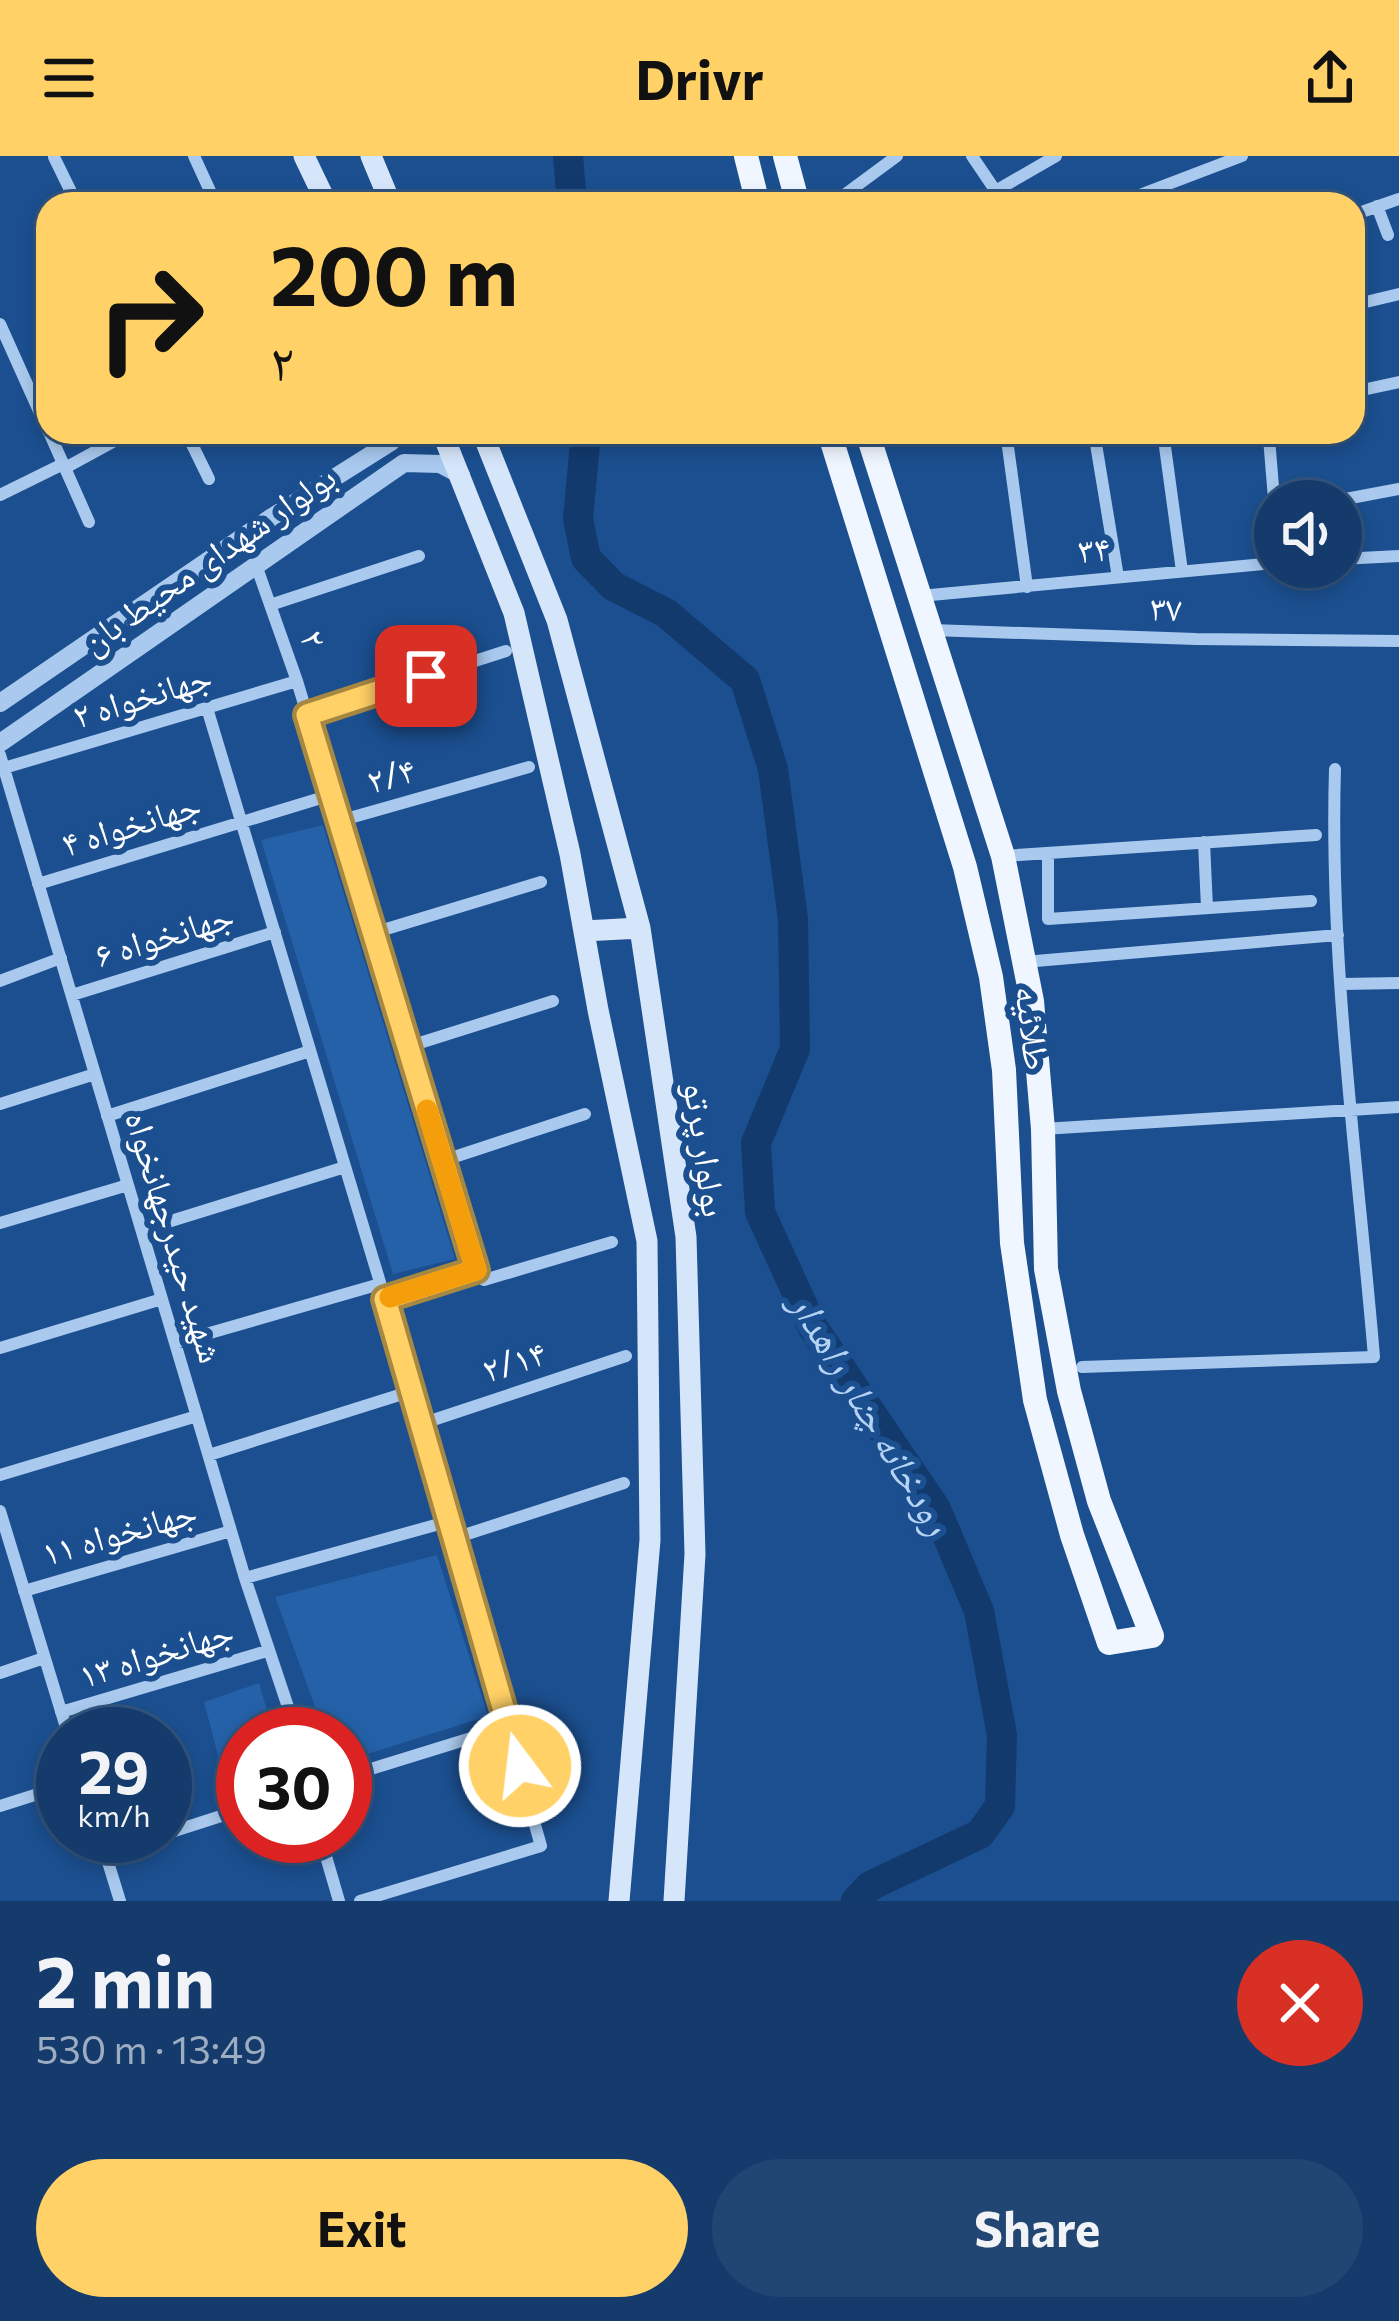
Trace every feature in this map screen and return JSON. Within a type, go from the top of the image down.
[{"type":"main road","points":[[304,156],[321,192]]},
{"type":"main road","points":[[371,156],[386,192]]},
{"type":"main road","points":[[746,156],[755,192]]},
{"type":"main road","points":[[784,156],[794,192]]},
{"type":"main road","name":"بولوار پرتو","points":[[447,444],[514,613],[570,854],[647,1241],[650,1540],[619,1901]]},
{"type":"main road","name":"بولوار پرتو","points":[[487,444],[557,620],[640,928],[686,1237],[695,1554],[674,1901]]},
{"type":"main road","name":"طلائیه","points":[[833,444],[965,867],[992,977],[1004,1070],[1012,1243],[1035,1400],[1072,1535],[1109,1643],[1152,1636],[1100,1502],[1069,1391],[1046,1270],[1043,1129],[1032,1001],[1003,856],[871,444]]},
{"type":"main road","points":[[584,931],[640,928]]},
{"type":"street","points":[[194,156],[210,192]]},
{"type":"street","points":[[848,192],[897,156]]},
{"type":"street","points":[[972,156],[995,190]]},
{"type":"street","points":[[992,192],[1057,156]]},
{"type":"street","points":[[1148,192],[1242,156]]},
{"type":"street","points":[[54,157],[71,192]]},
{"type":"street","points":[[1365,210],[1399,199]]},
{"type":"street","points":[[1377,206],[1388,235]]},
{"type":"street","points":[[1365,302],[1399,294]]},
{"type":"street","points":[[0,324],[36,404]]},
{"type":"street","points":[[1365,389],[1399,382]]},
{"type":"street","points":[[54,444],[89,522]]},
{"type":"street","points":[[0,495],[107,444]]},
{"type":"street","points":[[192,444],[209,479]]},
{"type":"street","name":"بولوار شهدای محیط بان","points":[[0,703],[385,444]]},
{"type":"street","points":[[410,444],[414,449],[411,463],[440,464],[461,475]]},
{"type":"street","points":[[1008,444],[1027,587]]},
{"type":"street","points":[[1096,444],[1118,577]]},
{"type":"street","points":[[1165,444],[1182,571]]},
{"type":"street","points":[[1269,444],[1272,480]]},
{"type":"street","name":"بولوار شهدای محیط بان","points":[[0,743],[404,463],[411,463]]},
{"type":"street","points":[[1362,496],[1399,489]]},
{"type":"street","points":[[270,605],[419,556]]},
{"type":"street","points":[[1362,559],[1399,556]]},
{"type":"street","name":"۲","points":[[256,565],[297,681],[476,1270]]},
{"type":"street","name":"۳۴","points":[[920,596],[1254,565]]},
{"type":"street","name":"۳۷","points":[[931,630],[1399,640]]},
{"type":"street","points":[[307,715],[506,651]]},
{"type":"street","name":"جهانخواه ۲","points":[[2,762],[297,681]]},
{"type":"street","points":[[207,708],[383,1292],[541,1846],[360,1901]]},
{"type":"street","name":"شهید حیدرجهانخواه","points":[[2,762],[245,1578],[288,1707]]},
{"type":"street","name":"۲/۴","points":[[339,821],[529,767]]},
{"type":"street","points":[[1082,1367],[1374,1357],[1338,935],[1333,836],[1336,769]]},
{"type":"street","name":"جهانخواه ۴","points":[[38,884],[331,795]]},
{"type":"street","points":[[1003,856],[1316,835]]},
{"type":"street","points":[[1204,842],[1208,908]]},
{"type":"street","points":[[1048,853],[1048,919],[1311,901]]},
{"type":"street","points":[[373,933],[541,882]]},
{"type":"street","name":"جهانخواه ۶","points":[[72,995],[275,932]]},
{"type":"street","points":[[1024,962],[1338,935]]},
{"type":"street","points":[[0,981],[61,958]]},
{"type":"street","points":[[1342,984],[1399,983]]},
{"type":"street","points":[[407,1047],[553,1001]]},
{"type":"street","points":[[107,1116],[310,1052]]},
{"type":"street","points":[[0,1104],[95,1074]]},
{"type":"street","points":[[1043,1129],[1399,1107]]},
{"type":"street","points":[[442,1161],[585,1114]]},
{"type":"street","points":[[142,1230],[345,1167]]},
{"type":"street","points":[[0,1223],[128,1186]]},
{"type":"street","points":[[176,1343],[476,1270],[484,1280],[612,1242]]},
{"type":"street","points":[[0,1348],[162,1299]]},
{"type":"street","name":"۲/۱۴","points":[[421,1424],[626,1356]]},
{"type":"street","points":[[208,1455],[412,1391]]},
{"type":"street","points":[[0,1475],[197,1416]]},
{"type":"street","points":[[454,1538],[624,1483]]},
{"type":"street","points":[[0,1511],[60,1707]]},
{"type":"street","points":[[245,1578],[449,1521]]},
{"type":"street","name":"جهانخواه ۱۱","points":[[24,1592],[231,1531]]},
{"type":"street","name":"جهانخواه ۱۳","points":[[79,1707],[268,1651]]},
{"type":"street","points":[[0,1673],[44,1658]]},
{"type":"street","points":[[372,1769],[510,1726]]},
{"type":"street","points":[[0,1806],[36,1795]]},
{"type":"street","points":[[108,1863],[120,1901]]},
{"type":"street","points":[[328,1863],[340,1901]]},
{"type":"shaded area","points":[[323,825],[455,1259],[393,1274],[261,840]]},
{"type":"shaded area","points":[[437,1555],[488,1716],[372,1753],[372,1707],[315,1707],[275,1597]]},
{"type":"shaded area","points":[[259,1683],[266,1707],[216,1707],[216,1748],[204,1702]]},
{"type":"waterway","name":"رودخانه چنار راهدار","points":[[568,156],[571,192]]},
{"type":"waterway","name":"رودخانه چنار راهدار","points":[[585,444],[578,519],[586,558],[613,586],[666,613],[745,680],[773,769],[793,919],[795,1049],[756,1143],[760,1212],[812,1326],[936,1509],[979,1611],[1002,1735],[1000,1806],[980,1834],[870,1886],[856,1901]]},
{"type":"slow traffic","points":[[390,1297],[476,1270],[427,1110]]},
{"type":"route","points":[[426,676],[307,715],[476,1270],[385,1299],[520,1766]]}]
